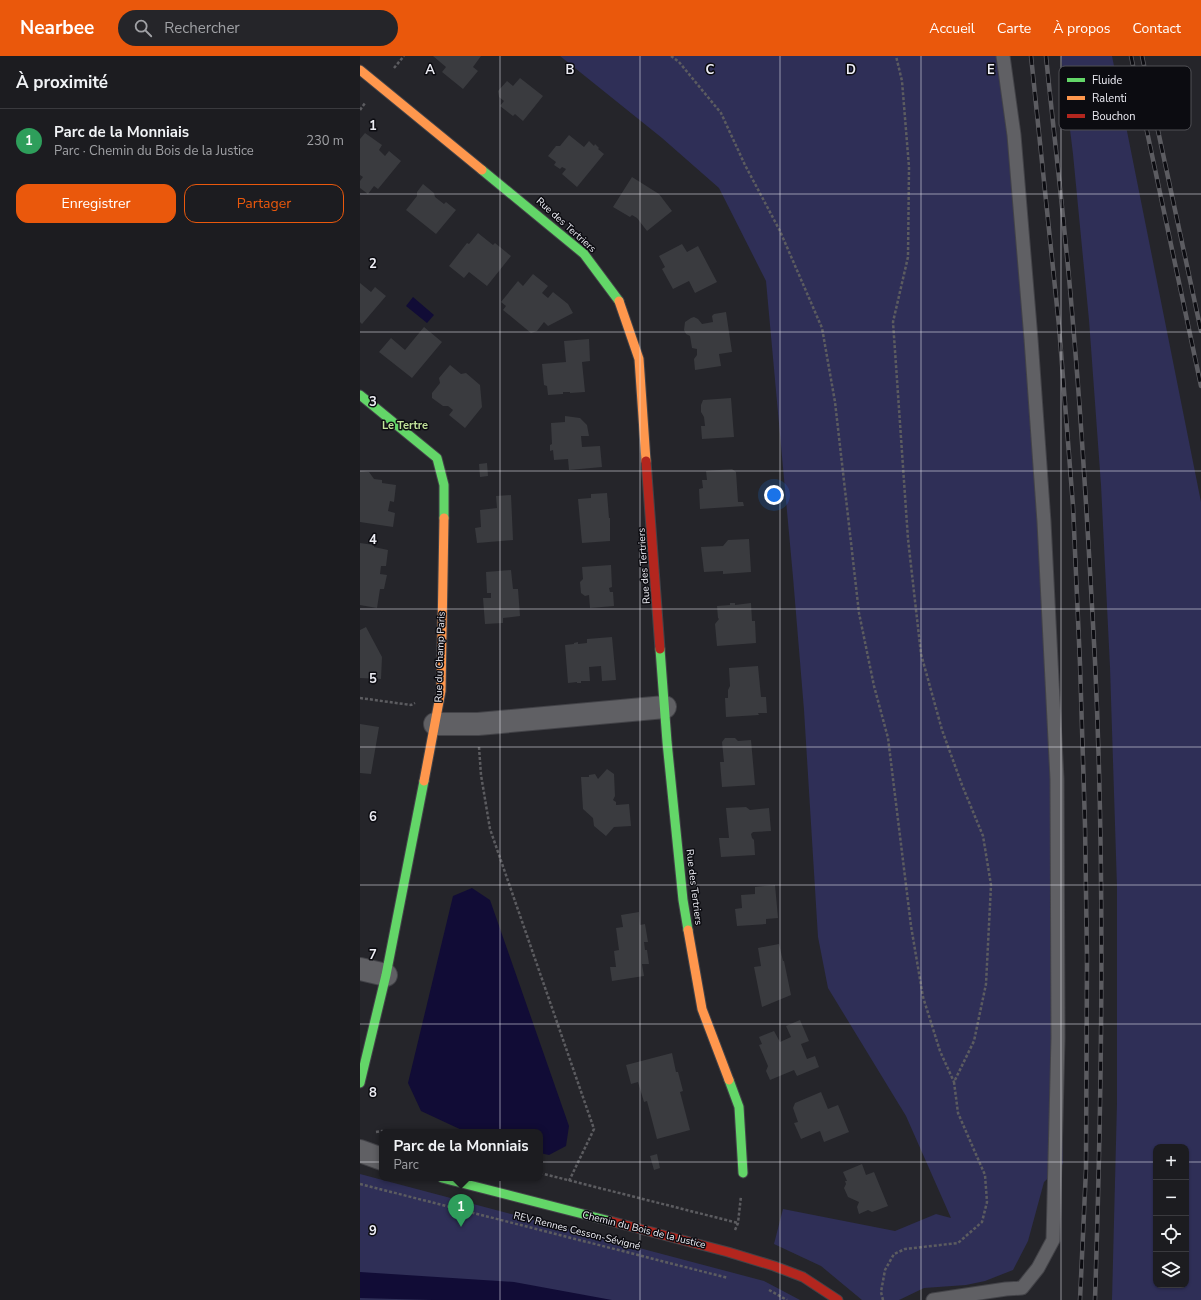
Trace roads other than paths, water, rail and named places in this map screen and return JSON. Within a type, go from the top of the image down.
[{"type":"street","name":"Rue des Tertriers","points":[[360,70],[584,254],[621,303],[639,359],[668,750],[684,908],[702,1009],[739,1107],[743,1173]]},
{"type":"street","name":"Rue du Champ Paris","points":[[360,395],[437,458],[444,485],[441,691],[386,975],[360,1083]]},
{"type":"street","points":[[435,724],[478,724],[665,707]]},
{"type":"street","points":[[360,969],[386,975]]},
{"type":"street","points":[[360,1151],[379,1158]]},
{"type":"street","name":"Chemin du Bois de la Justice","points":[[454,1181],[728,1252],[774,1266],[803,1277],[838,1300]]},
{"type":"lane","points":[[933,1300],[1022,1288],[1038,1268],[1053,1240],[1058,1038],[1056,779],[1044,522],[1032,354],[1014,135],[1003,56]]},
{"type":"railway","points":[[1031,56],[1059,326],[1073,506],[1080,664],[1087,958],[1086,1169],[1080,1300]]},
{"type":"railway","points":[[1046,56],[1067,257],[1080,408],[1095,661],[1101,901],[1101,1060],[1095,1300]]},
{"type":"railway","points":[[1131,56],[1133,66]]},
{"type":"railway","points":[[1142,56],[1144,66]]},
{"type":"railway","points":[[1147,130],[1201,386]]},
{"type":"railway","points":[[1158,130],[1201,331]]},
{"type":"place","name":"Parc de la Monniais","points":[[461,1227]]},
{"type":"district","name":"Le Tertre","points":[[405,425]]}]
